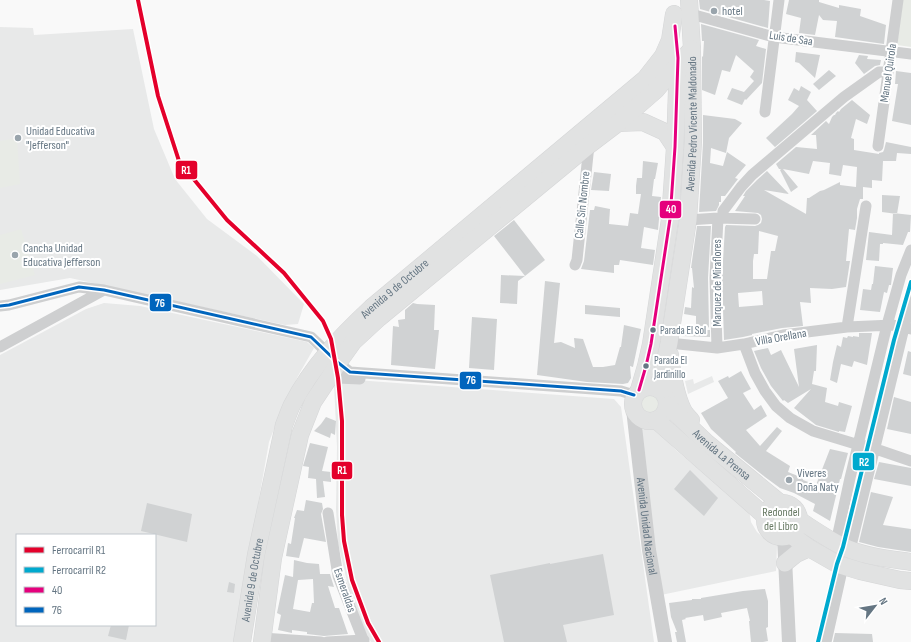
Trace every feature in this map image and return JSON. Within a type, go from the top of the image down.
[{"type":"main road","name":"Avenida Pedro Vicente Maldonado","points":[[635,399],[651,344],[670,219],[675,147],[678,64],[673,7]]},
{"type":"main road","name":"Avenida 9 de Octubre","points":[[262,640],[274,558],[300,435],[313,402],[329,378],[333,357],[346,331],[371,308],[645,79],[663,56],[670,40],[673,7]]},
{"type":"main road","name":"Avenida Pedro Vicente Maldonado","points":[[659,389],[669,343],[688,220],[693,142],[690,7]]},
{"type":"main road","name":"Avenida 9 de Octubre","points":[[242,642],[256,555],[284,425],[292,406],[314,368],[333,357],[353,342],[379,318],[656,90],[692,49]]},
{"type":"main road","points":[[618,122],[643,122],[664,132],[675,147]]},
{"type":"main road","points":[[669,343],[672,370],[677,393],[683,410],[707,443]]},
{"type":"main road","points":[[653,386],[659,389],[664,393],[666,399],[666,411],[656,420],[643,420],[637,416],[635,399],[646,387],[653,386]]},
{"type":"main road","name":"Avenida La Prensa","points":[[667,405],[707,443],[779,502]]},
{"type":"main road","name":"Avenida La Prensa","points":[[656,420],[765,516]]},
{"type":"main road","points":[[791,531],[798,513],[793,506],[779,502],[772,505],[765,516],[765,522],[767,529],[777,536],[791,531],[890,559],[911,562]]},
{"type":"main road","points":[[791,531],[808,548],[836,564],[867,573],[911,581]]},
{"type":"main road","points":[[785,563],[796,554],[808,548]]},
{"type":"street","points":[[765,112],[779,0]]},
{"type":"street","name":"Manuel Quirola","points":[[878,146],[898,0]]},
{"type":"street","name":"Luis de Saa","points":[[673,7],[690,7],[774,37],[911,54]]},
{"type":"street","points":[[720,218],[723,211],[752,175],[853,90],[879,72],[888,73]]},
{"type":"street","name":"Calle Sin Nombre","points":[[575,265],[577,260],[589,145]]},
{"type":"street","points":[[847,328],[866,206]]},
{"type":"street","points":[[688,220],[720,218],[755,219]]},
{"type":"street","name":"Marquez de Miraflores","points":[[717,348],[715,278],[720,218]]},
{"type":"street","points":[[843,546],[859,445],[890,325],[901,275],[911,250]]},
{"type":"street","points":[[0,306],[79,287],[104,290],[311,337],[350,372],[621,391],[635,399]]},
{"type":"street","points":[[0,347],[104,290]]},
{"type":"street","points":[[843,546],[874,449],[908,328],[911,299]]},
{"type":"street","name":"Villa Orellana","points":[[669,343],[717,348],[783,336],[847,328],[890,325],[908,328]]},
{"type":"street","points":[[744,344],[755,373],[765,390],[776,406],[790,418],[813,431],[911,461]]},
{"type":"street","points":[[329,378],[635,399]]},
{"type":"street","name":"Avenida Unidad Nacional","points":[[635,399],[650,550],[665,642]]},
{"type":"street","name":"Esmeraldas","points":[[328,513],[338,576],[364,641]]},
{"type":"street","points":[[789,642],[785,563],[791,531]]},
{"type":"street","points":[[826,642],[843,566]]},
{"type":"street","points":[[262,640],[321,642]]},
{"type":"street","points":[[327,642],[364,641]]},
{"type":"shaded area","points":[[0,27],[33,28],[34,35],[133,29],[154,129],[175,179],[207,219],[257,256],[304,304],[298,324],[285,325],[70,278],[0,290]]},
{"type":"shaded area","points":[[104,303],[140,306],[307,342],[314,348],[298,376],[279,416],[269,442],[235,642],[0,642],[0,355],[86,309]]},
{"type":"shaded area","points":[[712,376],[714,382],[688,394],[685,381],[693,379],[694,384]]},
{"type":"shaded area","points":[[342,379],[614,399],[621,407],[654,642],[371,642],[367,636],[349,590],[338,543],[336,509],[337,447],[334,383]]},
{"type":"shaded area","points":[[639,429],[656,430],[677,451],[749,510],[751,522],[757,532],[767,541],[777,546],[776,571],[661,595]]},
{"type":"green space","points":[[903,0],[911,0],[911,47],[897,45]]},
{"type":"green space","points":[[17,138],[20,184],[0,188],[0,141]]},
{"type":"green space","name":"Cancha Unidad Educativa Jefferson","points":[[21,229],[35,275],[0,284],[0,235]]},
{"type":"green space","points":[[650,389],[660,393],[664,403],[660,413],[650,417],[640,413],[636,403],[640,393]]},
{"type":"green space","name":"Redondel del Libro","points":[[786,505],[794,512],[796,519],[795,526],[793,529],[779,534],[774,532],[768,524],[770,510],[773,507]]},
{"type":"building","points":[[699,0],[770,1],[768,28],[700,9]]},
{"type":"building","points":[[789,0],[819,0],[819,2],[839,8],[839,5],[861,9],[860,16],[886,25],[884,44],[835,37],[837,21],[823,20],[819,15],[815,35],[799,33],[801,18],[786,14]]},
{"type":"building","points":[[701,24],[759,40],[756,46],[766,49],[762,83],[746,100],[745,99],[742,105],[727,99],[732,88],[744,92],[754,81],[750,77],[754,71],[736,55],[730,72],[722,70],[715,95],[702,90],[702,56],[703,57],[704,41],[702,41]]},
{"type":"building","points":[[796,52],[820,55],[815,78],[799,63],[795,62]]},
{"type":"building","points":[[859,55],[868,56],[867,59],[881,60],[880,65],[875,66],[864,74],[855,63]]},
{"type":"building","points":[[829,70],[836,76],[819,90],[813,84]]},
{"type":"building","points":[[896,71],[911,73],[911,125],[892,121],[898,84],[895,84]]},
{"type":"building","points":[[801,86],[811,92],[807,100],[817,111],[775,147],[766,138],[799,106],[788,100],[794,88],[799,91]]},
{"type":"building","points":[[852,100],[870,115],[867,124],[856,119],[851,138],[854,139],[854,150],[879,154],[883,152],[886,142],[911,147],[911,154],[897,153],[896,161],[883,161],[882,181],[872,180],[872,188],[863,187],[863,199],[860,199],[857,209],[855,230],[849,229],[846,261],[850,261],[846,287],[832,289],[810,288],[811,303],[800,302],[803,326],[782,328],[724,340],[722,278],[726,225],[755,226],[761,223],[761,215],[758,213],[735,211],[745,196],[743,196],[746,191],[767,171],[789,194],[764,190],[806,214],[807,198],[840,182],[840,185],[856,187],[857,167],[843,165],[841,176],[829,174],[830,163],[813,161],[809,174],[783,169],[798,187],[791,192],[780,170],[781,169],[779,169],[776,164],[796,147],[817,149],[816,135],[811,135],[826,121],[829,124],[832,117]],"holes":[[[759,231],[778,236],[775,251],[771,251],[767,279],[753,279],[753,261],[754,254],[758,254]],[[762,291],[763,305],[739,307],[738,293]]]},
{"type":"building","points":[[703,115],[735,119],[742,123],[729,138],[726,153],[711,148],[710,163],[723,166],[727,152],[746,165],[735,178],[738,179],[725,196],[721,196],[721,202],[719,202],[716,211],[699,212],[703,143]]},
{"type":"building","points":[[643,161],[658,163],[652,196],[661,197],[658,230],[644,227],[641,248],[655,250],[653,265],[620,260],[619,265],[614,265],[614,273],[581,269],[584,261],[590,210],[594,210],[595,206],[610,209],[609,224],[628,226],[630,213],[638,214],[641,194],[636,194],[636,186],[637,178],[642,178]]},
{"type":"building","points":[[594,172],[611,174],[609,191],[591,190]]},
{"type":"building","points":[[882,195],[900,196],[897,214],[882,212]]},
{"type":"building","points":[[893,213],[911,215],[910,232],[908,232],[903,245],[880,244],[879,261],[866,260],[869,232],[892,235]]},
{"type":"building","points":[[514,220],[545,260],[525,276],[494,236]]},
{"type":"building","points":[[697,226],[711,226],[708,278],[709,328],[707,325],[707,330],[710,330],[710,337],[680,336],[681,329],[696,330],[696,316],[684,314],[685,307],[691,308],[692,287],[694,288],[691,268]]},
{"type":"building","points":[[875,266],[893,268],[891,285],[889,285],[887,293],[884,292],[880,312],[860,310],[863,289],[871,290]]},
{"type":"building","points":[[501,275],[525,276],[518,281],[517,304],[500,303]]},
{"type":"building","points":[[545,281],[560,283],[554,343],[561,342],[575,348],[574,338],[583,339],[593,367],[615,365],[621,347],[624,325],[641,329],[633,367],[630,366],[631,378],[628,383],[587,382],[537,375]]},
{"type":"building","points":[[413,303],[435,305],[434,330],[439,330],[435,369],[391,365],[393,326],[399,327],[398,320],[405,319],[405,310]]},
{"type":"building","points":[[585,305],[620,308],[620,317],[585,314]]},
{"type":"building","points":[[472,317],[497,319],[494,370],[469,368]]},
{"type":"building","points":[[859,333],[872,333],[867,365],[854,361],[852,367],[841,364],[837,383],[830,380],[837,345],[841,347],[843,337],[859,337]]},
{"type":"building","points":[[817,345],[816,371],[814,371],[812,384],[827,388],[825,402],[838,406],[839,402],[852,406],[845,432],[839,432],[816,425],[794,408],[811,389],[788,403],[784,400],[783,401],[771,386],[754,351],[768,348],[771,355],[781,350],[799,387],[794,349]]},
{"type":"building","points":[[908,351],[911,352],[911,376],[903,374]]},
{"type":"building","points":[[741,371],[751,389],[743,393],[754,410],[761,405],[767,416],[746,430],[760,446],[777,427],[782,431],[766,451],[790,466],[788,472],[816,485],[830,449],[848,453],[830,521],[813,511],[815,504],[794,493],[780,488],[735,453],[736,452],[711,429],[701,413],[728,398],[718,381],[728,376],[729,378]]},
{"type":"building","points":[[894,397],[911,402],[911,434],[887,429]]},
{"type":"building","points":[[326,417],[336,421],[335,435],[331,433],[330,438],[314,431]]},
{"type":"building","points":[[310,443],[328,447],[322,471],[331,472],[331,482],[323,481],[325,497],[317,498],[316,479],[308,478],[309,467],[303,466]]},
{"type":"building","points":[[879,462],[911,468],[911,486],[874,479]]},
{"type":"building","points":[[690,470],[718,498],[704,516],[674,489]]},
{"type":"building","points":[[871,492],[893,497],[883,525],[911,529],[911,552],[878,547],[859,542]]},
{"type":"building","points":[[306,500],[322,503],[323,509],[321,514],[326,542],[304,538],[299,558],[286,556],[288,543],[291,544],[294,518],[297,510],[304,511]]},
{"type":"building","points":[[147,503],[192,514],[187,542],[141,531]]},
{"type":"building","points":[[603,554],[614,615],[563,625],[567,642],[504,642],[490,575]]},
{"type":"building","points":[[294,560],[319,564],[320,574],[330,574],[334,587],[328,586],[335,608],[339,608],[348,634],[324,636],[292,630],[292,633],[278,630],[281,615],[277,613],[285,575],[293,577]],"holes":[[[313,579],[314,603],[312,603],[310,612],[293,609],[298,580]]]},
{"type":"building","points":[[229,582],[235,584],[234,593],[227,592]]},
{"type":"building","points":[[765,589],[768,601],[768,627],[766,628],[768,641],[751,642],[750,621],[747,608],[721,613],[722,617],[704,621],[703,615],[685,618],[686,619],[682,620],[686,642],[677,642],[675,632],[677,632],[671,617],[669,603]]},
{"type":"building","points":[[111,626],[129,626],[126,640],[108,636]]},
{"type":"building","points":[[835,633],[872,634],[873,642],[833,642]]},
{"type":"rail line","name":"R1","points":[[138,0],[158,96],[179,161],[227,220],[284,273],[323,321],[331,339],[338,378],[342,421],[342,515],[344,541],[352,580],[368,623],[379,642]]},
{"type":"rail line","name":"R2","points":[[818,642],[894,340],[911,282]]},
{"type":"transit line","name":"40","points":[[639,390],[651,344],[670,219],[675,147],[678,58],[675,26]]},
{"type":"transit line","name":"76","points":[[0,306],[79,287],[104,290],[311,337],[350,372],[621,391],[634,395]]},
{"type":"place","name":"hotel","points":[[714,11]]},
{"type":"place","name":"Unidad Educativa \"Jefferson\"","points":[[18,138]]},
{"type":"place","name":"Cancha Unidad Educativa Jefferson","points":[[15,255]]},
{"type":"place","name":"Parada El Sol","points":[[653,330]]},
{"type":"place","name":"Parada El Jardinillo","points":[[646,366]]},
{"type":"place","name":"Viveres Doña Naty","points":[[789,480]]}]
